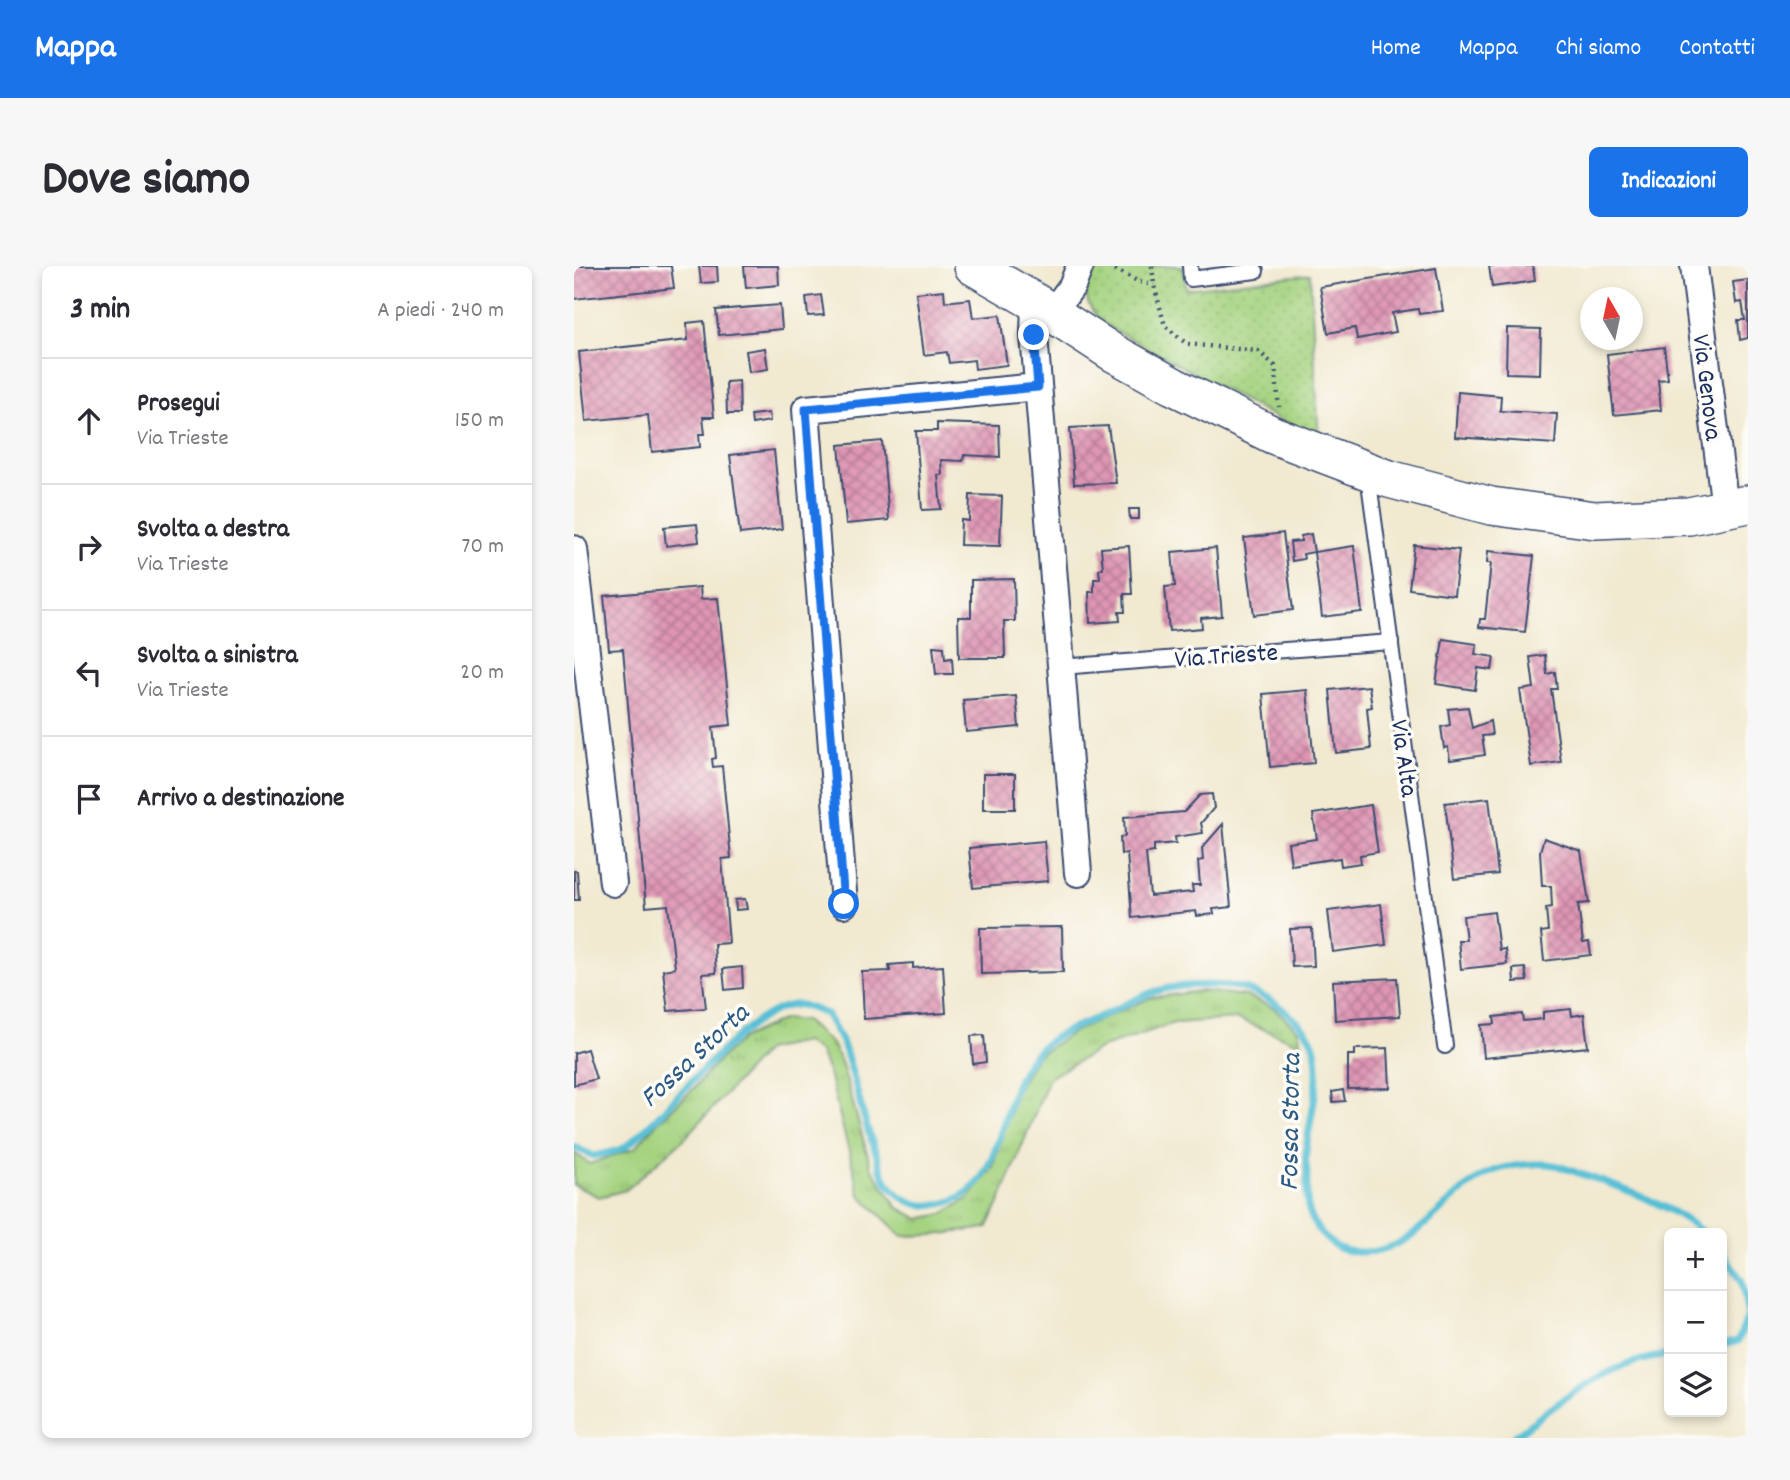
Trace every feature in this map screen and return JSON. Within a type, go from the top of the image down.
[{"type":"main road","points":[[973,266],[1112,352],[1173,386],[1273,435],[1389,478],[1491,506],[1595,520],[1689,516],[1736,506]]},
{"type":"street","points":[[1078,873],[1034,335],[1043,307],[1072,286],[1080,266]]},
{"type":"street","name":"Via Genova","points":[[1694,266],[1736,506]]},
{"type":"street","points":[[844,904],[806,409],[1038,387]]},
{"type":"street","points":[[575,561],[613,883]]},
{"type":"lane","points":[[1190,266],[1191,279],[1256,271]]},
{"type":"lane","name":"Via Alta","points":[[1368,470],[1445,1046]]},
{"type":"lane","name":"Via Trieste","points":[[1060,667],[1391,642]]},
{"type":"path","points":[[1108,266],[1139,282],[1154,285]]},
{"type":"path","points":[[1152,266],[1154,285],[1166,326],[1187,344],[1258,351],[1275,366],[1279,409]]},
{"type":"green space","points":[[1092,266],[1183,266],[1186,289],[1310,274],[1319,441],[1103,324],[1092,310],[1087,297]]},
{"type":"green space","points":[[1200,991],[1247,996],[1274,1008],[1298,1030],[1301,1044],[1238,1019],[1174,1023],[1103,1047],[1049,1078],[987,1228],[902,1236],[860,1195],[830,1077],[820,1052],[805,1042],[766,1050],[686,1137],[626,1190],[599,1197],[574,1185],[574,1153],[590,1164],[635,1148],[743,1038],[784,1019],[805,1021],[832,1044],[842,1065],[871,1167],[897,1207],[919,1219],[942,1214],[968,1199],[992,1169],[1018,1087],[1037,1056],[1075,1031],[1150,998]]},
{"type":"building","points":[[574,266],[671,266],[674,288],[574,299]]},
{"type":"building","points":[[699,266],[717,266],[718,282],[701,283]]},
{"type":"building","points":[[744,266],[778,266],[779,285],[746,288]]},
{"type":"building","points":[[1489,266],[1533,266],[1535,281],[1492,287]]},
{"type":"building","points":[[1436,268],[1443,311],[1419,314],[1418,309],[1392,313],[1396,332],[1357,339],[1355,328],[1328,333],[1320,287]]},
{"type":"building","points":[[1748,280],[1748,338],[1740,340],[1738,320],[1745,320],[1742,302],[1736,303],[1733,282]]},
{"type":"building","points":[[944,290],[945,302],[970,299],[973,318],[1000,315],[1007,365],[975,369],[974,360],[949,363],[947,352],[924,355],[916,293]]},
{"type":"building","points":[[821,295],[824,315],[808,316],[806,297]]},
{"type":"building","points":[[780,305],[782,329],[719,335],[716,310]]},
{"type":"building","points":[[704,321],[714,417],[703,417],[705,434],[699,434],[700,447],[652,452],[648,415],[586,421],[579,352],[688,340],[687,323]]},
{"type":"building","points":[[1507,328],[1541,329],[1540,374],[1506,373]]},
{"type":"building","points":[[1664,347],[1668,379],[1658,380],[1661,410],[1614,415],[1607,354]]},
{"type":"building","points":[[765,348],[768,369],[749,372],[746,351]]},
{"type":"building","points":[[739,381],[740,414],[727,414],[726,382]]},
{"type":"building","points":[[1458,392],[1501,396],[1500,411],[1557,414],[1555,444],[1455,437]]},
{"type":"building","points":[[769,413],[770,421],[752,424],[751,415]]},
{"type":"building","points":[[937,423],[999,425],[1000,457],[964,455],[963,461],[941,460],[942,475],[938,475],[941,509],[922,510],[916,431],[937,431]]},
{"type":"building","points":[[1108,426],[1116,483],[1074,484],[1070,428]]},
{"type":"building","points":[[882,441],[889,520],[846,524],[839,445]]},
{"type":"building","points":[[774,450],[782,529],[740,534],[730,455]]},
{"type":"building","points":[[970,495],[1002,496],[1000,546],[960,545],[961,520],[969,521]]},
{"type":"building","points":[[1129,509],[1139,509],[1139,519],[1130,519]]},
{"type":"building","points":[[697,524],[699,542],[666,546],[664,527]]},
{"type":"building","points":[[1283,533],[1293,610],[1254,615],[1244,538]]},
{"type":"building","points":[[1311,534],[1314,552],[1303,554],[1304,559],[1292,561],[1290,542],[1301,541],[1301,536]]},
{"type":"building","points":[[1414,545],[1459,550],[1454,595],[1409,589]]},
{"type":"building","points":[[1129,546],[1132,594],[1124,594],[1125,612],[1119,612],[1120,621],[1090,623],[1089,592],[1094,592],[1094,579],[1100,579],[1099,569],[1103,568],[1101,548]]},
{"type":"building","points":[[1354,546],[1362,612],[1322,617],[1314,552]]},
{"type":"building","points":[[1216,548],[1222,616],[1201,618],[1202,628],[1169,631],[1165,587],[1175,586],[1172,552]]},
{"type":"building","points":[[1488,551],[1534,556],[1525,632],[1479,627],[1480,619],[1485,619],[1491,563],[1487,563]]},
{"type":"building","points":[[1014,579],[1015,621],[1004,621],[1005,658],[959,658],[958,617],[971,617],[971,580]]},
{"type":"building","points":[[700,587],[701,599],[718,598],[731,725],[713,727],[716,758],[712,759],[713,767],[722,766],[731,858],[722,859],[729,943],[714,944],[716,973],[702,974],[706,1008],[668,1011],[663,970],[675,968],[668,905],[646,907],[623,649],[609,650],[604,596]]},
{"type":"building","points":[[1443,639],[1477,644],[1475,654],[1494,657],[1492,670],[1478,668],[1475,690],[1436,684]]},
{"type":"building","points":[[933,646],[944,647],[945,659],[952,658],[953,674],[936,674]]},
{"type":"building","points":[[1545,655],[1547,674],[1555,672],[1557,689],[1551,689],[1561,762],[1531,766],[1520,690],[1534,688],[1530,657]]},
{"type":"building","points":[[1369,686],[1372,707],[1367,708],[1371,749],[1336,753],[1330,690]]},
{"type":"building","points":[[1307,690],[1314,763],[1270,767],[1263,694]]},
{"type":"building","points":[[1016,696],[1019,727],[966,732],[963,700]]},
{"type":"building","points":[[1468,707],[1472,728],[1490,721],[1492,735],[1482,736],[1485,755],[1450,760],[1448,747],[1444,748],[1441,727],[1450,725],[1448,709]]},
{"type":"building","points":[[983,774],[1015,774],[1015,809],[983,809]]},
{"type":"building","points":[[1212,794],[1214,808],[1201,823],[1203,833],[1175,837],[1176,843],[1154,845],[1154,852],[1146,853],[1150,896],[1193,892],[1192,885],[1200,885],[1198,861],[1203,860],[1202,848],[1223,824],[1231,907],[1213,909],[1214,914],[1197,916],[1196,911],[1132,918],[1127,853],[1121,854],[1120,837],[1125,836],[1124,817],[1184,812],[1200,795]]},
{"type":"building","points":[[1489,798],[1498,874],[1454,879],[1445,803]]},
{"type":"building","points":[[1371,805],[1378,852],[1360,855],[1361,863],[1341,866],[1340,858],[1291,865],[1288,843],[1317,839],[1313,814]]},
{"type":"building","points":[[1544,838],[1581,851],[1589,903],[1578,904],[1583,943],[1589,942],[1591,955],[1544,961],[1541,932],[1548,931],[1546,908],[1552,907],[1551,886],[1542,886],[1540,851]]},
{"type":"building","points":[[1044,841],[1048,881],[973,888],[969,848]]},
{"type":"building","points":[[574,871],[577,871],[579,900],[574,900]]},
{"type":"building","points":[[745,899],[747,909],[736,910],[735,900]]},
{"type":"building","points":[[1381,904],[1386,945],[1333,952],[1328,911]]},
{"type":"building","points":[[1494,912],[1499,950],[1505,949],[1507,964],[1461,969],[1458,940],[1466,940],[1463,916]]},
{"type":"building","points":[[1062,927],[1063,972],[981,974],[980,928]]},
{"type":"building","points":[[1312,928],[1314,966],[1292,967],[1290,929]]},
{"type":"building","points":[[913,963],[913,968],[943,966],[946,1013],[864,1019],[862,972],[890,971],[889,965]]},
{"type":"building","points":[[742,967],[743,988],[725,990],[723,969]]},
{"type":"building","points":[[1525,968],[1527,981],[1514,982],[1513,969]]},
{"type":"building","points":[[1397,978],[1400,1016],[1335,1020],[1333,981]]},
{"type":"building","points":[[1571,1009],[1572,1016],[1584,1014],[1588,1047],[1484,1058],[1481,1025],[1495,1024],[1494,1017],[1522,1014],[1523,1021],[1543,1019],[1543,1012]]},
{"type":"building","points":[[984,1035],[986,1062],[973,1064],[971,1036]]},
{"type":"building","points":[[1388,1048],[1390,1088],[1348,1089],[1348,1055],[1355,1055],[1355,1049]]},
{"type":"building","points":[[587,1049],[596,1079],[574,1085],[574,1053]]},
{"type":"building","points":[[1343,1090],[1345,1101],[1333,1102],[1332,1092]]},
{"type":"waterway","name":"Fossa Storta","points":[[574,1147],[594,1156],[625,1147],[735,1039],[759,1020],[781,1008],[801,1005],[826,1014],[843,1044],[881,1171],[891,1187],[907,1200],[919,1204],[933,1205],[958,1199],[975,1185],[988,1167],[1021,1074],[1034,1055],[1048,1042],[1073,1028],[1158,991],[1189,986],[1230,986],[1253,992],[1274,1003],[1299,1024],[1313,1043],[1317,1075],[1306,1154],[1307,1203],[1317,1228],[1333,1245],[1347,1251],[1361,1252],[1381,1250],[1399,1243],[1415,1233],[1476,1180],[1499,1169],[1532,1164],[1558,1166],[1633,1193],[1663,1206],[1698,1228]]},
{"type":"waterway","name":"Fossa Storta","points":[[1727,1258],[1742,1281],[1748,1316],[1738,1341],[1727,1344]]},
{"type":"waterway","name":"Fossa Storta","points":[[1512,1438],[1585,1385],[1624,1366],[1664,1356]]},
{"type":"route","points":[[844,904],[806,409],[1038,387],[1034,335]]}]
